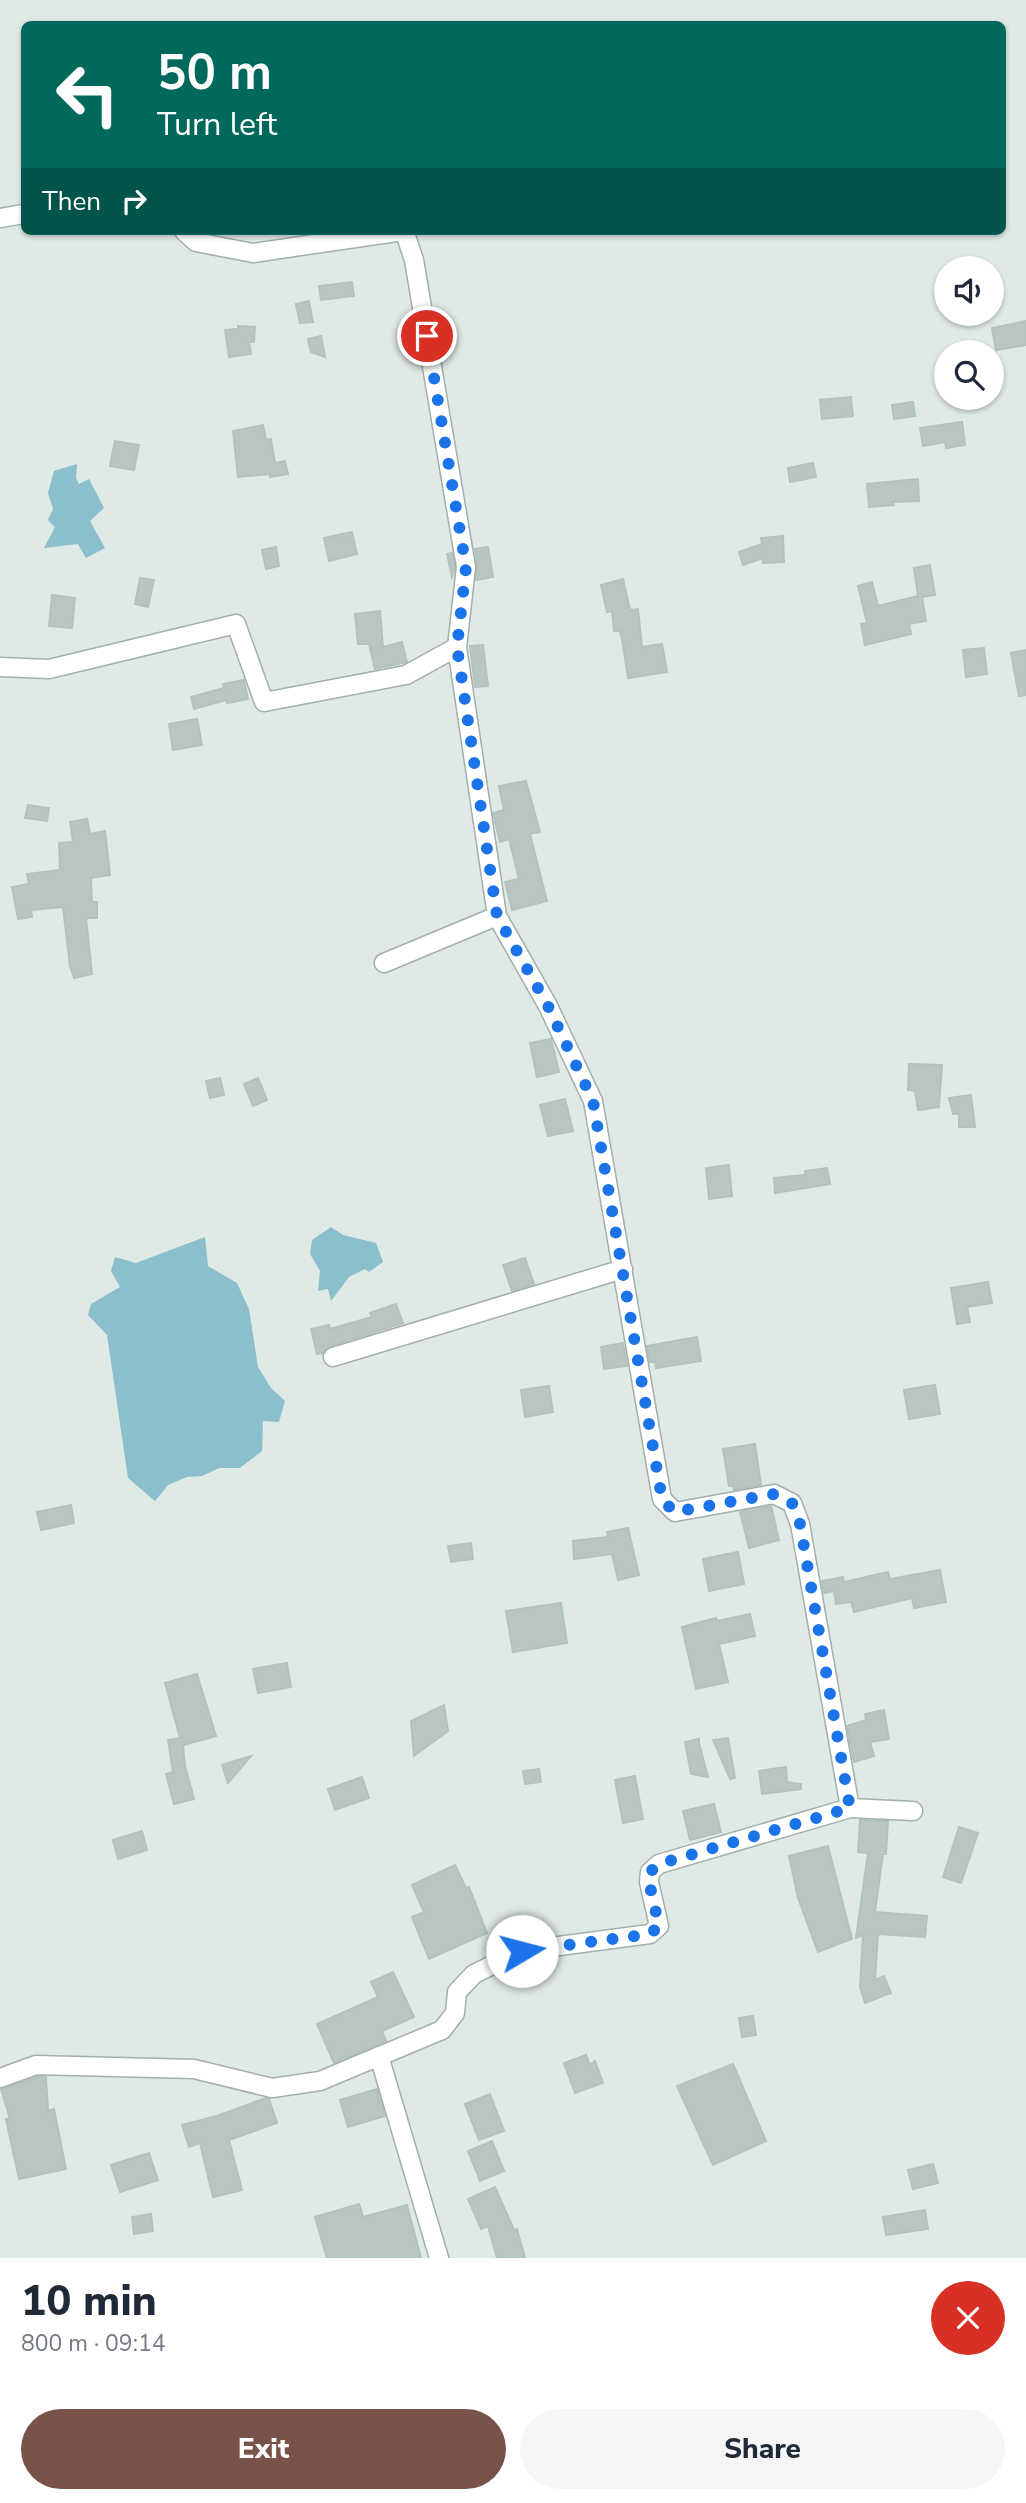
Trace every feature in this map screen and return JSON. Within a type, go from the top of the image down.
[{"type":"street","points":[[0,218],[21,214]]},
{"type":"street","points":[[188,235],[196,242],[253,253],[376,235]]},
{"type":"street","points":[[406,235],[414,260],[466,567],[457,647],[497,916],[548,1006],[593,1101],[662,1499],[674,1512],[774,1494],[792,1503],[800,1524],[850,1808]]},
{"type":"street","points":[[0,667],[49,669],[236,624],[264,702],[406,675],[457,647]]},
{"type":"street","points":[[384,963],[497,916]]},
{"type":"street","points":[[333,1357],[623,1269]]},
{"type":"street","points":[[0,2078],[36,2065],[194,2069],[272,2088],[320,2081],[442,2030],[455,2012],[457,1992],[474,1974],[522,1951],[650,1934],[659,1926],[649,1882],[650,1872],[659,1864],[850,1808],[913,1811]]},
{"type":"street","points":[[379,2056],[439,2258]]},
{"type":"water","points":[[77,464],[76,478],[79,484],[89,479],[104,508],[90,521],[105,548],[86,558],[78,544],[44,548],[55,527],[48,520],[53,509],[48,493],[54,471]]},
{"type":"water","points":[[331,1227],[343,1235],[376,1243],[383,1262],[369,1272],[365,1269],[349,1277],[331,1301],[328,1289],[318,1291],[320,1271],[310,1254],[312,1240]]},
{"type":"water","points":[[205,1237],[208,1266],[237,1283],[249,1309],[258,1367],[271,1388],[285,1401],[279,1422],[263,1421],[262,1451],[240,1468],[219,1468],[202,1476],[187,1477],[168,1485],[155,1501],[128,1478],[107,1335],[88,1315],[91,1304],[120,1287],[111,1271],[115,1257],[136,1263]]},
{"type":"building","points":[[352,282],[354,296],[321,300],[319,286]]},
{"type":"building","points":[[309,301],[313,322],[300,323],[296,304]]},
{"type":"building","points":[[1026,321],[1026,345],[1004,349],[1004,340],[994,340],[992,328]]},
{"type":"building","points":[[238,326],[255,327],[254,342],[249,342],[251,354],[229,357],[225,330],[238,329]]},
{"type":"building","points":[[321,336],[325,357],[311,352],[308,339]]},
{"type":"building","points":[[851,397],[853,416],[822,419],[820,400]]},
{"type":"building","points":[[913,402],[915,416],[894,419],[892,405]]},
{"type":"building","points":[[962,422],[965,445],[946,448],[945,442],[923,446],[920,428]]},
{"type":"building","points":[[263,425],[266,440],[271,439],[275,463],[285,461],[288,474],[238,477],[233,431]]},
{"type":"building","points":[[115,441],[139,445],[134,470],[110,466]]},
{"type":"building","points":[[813,463],[816,477],[790,482],[788,468]]},
{"type":"building","points":[[918,479],[919,501],[893,502],[894,505],[869,507],[867,484]]},
{"type":"building","points":[[352,532],[357,554],[329,561],[324,538]]},
{"type":"building","points":[[783,536],[784,562],[763,563],[763,558],[743,565],[739,552],[762,544],[761,538]]},
{"type":"building","points":[[276,547],[279,566],[266,569],[262,550]]},
{"type":"building","points":[[488,547],[493,577],[476,580],[475,549]]},
{"type":"building","points":[[452,553],[455,567],[452,577],[447,554]]},
{"type":"building","points":[[930,565],[935,595],[922,597],[926,621],[909,624],[911,634],[865,645],[861,624],[867,623],[858,586],[872,582],[878,606],[918,596],[914,568]]},
{"type":"building","points":[[140,578],[154,580],[148,607],[135,604]]},
{"type":"building","points":[[623,579],[630,610],[638,609],[642,647],[662,644],[667,672],[628,678],[620,631],[614,631],[612,611],[607,612],[601,585]]},
{"type":"building","points":[[52,595],[75,598],[72,628],[49,626]]},
{"type":"building","points":[[380,611],[383,647],[402,642],[407,662],[375,669],[369,644],[358,644],[355,614]]},
{"type":"building","points":[[483,645],[488,686],[475,687],[470,646]]},
{"type":"building","points":[[984,648],[987,674],[966,677],[963,650]]},
{"type":"building","points":[[1026,650],[1026,695],[1019,696],[1011,653]]},
{"type":"building","points":[[244,680],[248,699],[227,703],[226,700],[194,709],[191,697],[224,688],[223,684]]},
{"type":"building","points":[[197,719],[202,745],[173,750],[169,724]]},
{"type":"building","points":[[526,781],[540,832],[530,834],[547,901],[512,910],[505,882],[519,879],[509,839],[500,842],[493,813],[504,810],[499,786]]},
{"type":"building","points":[[28,805],[49,808],[47,821],[25,818]]},
{"type":"building","points":[[87,819],[90,834],[105,831],[110,875],[91,878],[92,902],[97,902],[97,918],[86,918],[92,974],[74,978],[70,966],[63,907],[31,910],[32,917],[18,919],[12,887],[29,884],[27,874],[60,870],[59,843],[73,842],[70,822]]},
{"type":"building","points":[[551,1039],[559,1072],[537,1077],[530,1043]]},
{"type":"building","points":[[909,1064],[942,1065],[939,1107],[918,1110],[915,1091],[908,1090]]},
{"type":"building","points":[[220,1078],[224,1095],[210,1098],[206,1081]]},
{"type":"building","points":[[258,1078],[267,1100],[253,1106],[244,1084]]},
{"type":"building","points":[[971,1095],[975,1127],[959,1127],[959,1114],[953,1114],[949,1098]]},
{"type":"building","points":[[565,1099],[573,1131],[548,1136],[540,1105]]},
{"type":"building","points":[[729,1165],[732,1196],[709,1199],[706,1168]]},
{"type":"building","points":[[827,1168],[830,1184],[775,1193],[774,1178],[805,1175],[805,1171]]},
{"type":"building","points":[[525,1258],[534,1284],[512,1291],[503,1265]]},
{"type":"building","points":[[988,1282],[992,1303],[967,1307],[970,1322],[957,1324],[951,1288]]},
{"type":"building","points":[[396,1304],[403,1323],[330,1346],[323,1353],[317,1354],[311,1329],[329,1325],[330,1329],[372,1317],[370,1313]]},
{"type":"building","points":[[697,1337],[701,1361],[656,1368],[655,1362],[650,1362],[647,1346]]},
{"type":"building","points":[[623,1343],[627,1366],[604,1369],[601,1347]]},
{"type":"building","points":[[935,1385],[940,1414],[909,1419],[904,1390]]},
{"type":"building","points":[[549,1386],[553,1412],[525,1417],[521,1390]]},
{"type":"building","points":[[755,1444],[761,1485],[734,1490],[733,1486],[729,1486],[723,1449]]},
{"type":"building","points":[[71,1505],[74,1523],[41,1530],[37,1512]]},
{"type":"building","points":[[771,1506],[779,1540],[749,1548],[740,1512]]},
{"type":"building","points":[[628,1528],[639,1575],[618,1580],[612,1554],[574,1559],[573,1541],[608,1537],[607,1532]]},
{"type":"building","points":[[471,1543],[473,1559],[451,1562],[448,1546]]},
{"type":"building","points":[[738,1552],[744,1584],[709,1591],[703,1559]]},
{"type":"building","points":[[940,1570],[946,1602],[914,1608],[912,1598],[854,1612],[851,1602],[836,1604],[834,1591],[824,1593],[822,1581],[843,1577],[844,1582],[888,1572],[890,1579]]},
{"type":"building","points":[[561,1603],[567,1643],[513,1652],[506,1611]]},
{"type":"building","points":[[750,1614],[755,1636],[719,1644],[728,1682],[696,1689],[682,1627],[716,1618],[717,1621]]},
{"type":"building","points":[[287,1663],[291,1687],[258,1693],[253,1669]]},
{"type":"building","points":[[197,1674],[216,1736],[183,1745],[185,1766],[194,1799],[174,1804],[166,1774],[173,1772],[168,1740],[180,1738],[165,1683]]},
{"type":"building","points":[[444,1705],[448,1731],[414,1756],[411,1721]]},
{"type":"building","points":[[884,1710],[889,1739],[870,1742],[874,1756],[854,1762],[847,1726],[866,1720],[865,1714]]},
{"type":"building","points":[[728,1738],[735,1778],[730,1779],[713,1740]]},
{"type":"building","points":[[699,1739],[708,1777],[691,1774],[685,1742]]},
{"type":"building","points":[[251,1756],[228,1783],[222,1765]]},
{"type":"building","points":[[786,1767],[787,1782],[801,1784],[801,1789],[762,1794],[759,1771]]},
{"type":"building","points":[[539,1769],[541,1782],[525,1784],[523,1771]]},
{"type":"building","points":[[635,1776],[643,1819],[623,1823],[615,1780]]},
{"type":"building","points":[[362,1777],[369,1798],[335,1810],[328,1789]]},
{"type":"building","points":[[714,1804],[721,1832],[690,1840],[683,1811]]},
{"type":"building","points":[[860,1820],[888,1821],[886,1854],[883,1854],[875,1912],[927,1916],[925,1937],[878,1934],[875,1980],[884,1976],[891,1993],[865,2003],[860,1987],[863,1935],[856,1938],[868,1853],[858,1852]]},
{"type":"building","points":[[959,1827],[978,1833],[961,1883],[943,1877]]},
{"type":"building","points":[[142,1831],[147,1850],[118,1859],[113,1840]]},
{"type":"building","points":[[828,1846],[852,1939],[818,1952],[798,1898],[789,1856]]},
{"type":"building","points":[[455,1865],[466,1888],[469,1887],[487,1933],[429,1959],[412,1917],[424,1912],[412,1885]]},
{"type":"building","points":[[393,1972],[414,2017],[382,2031],[386,2041],[334,2063],[317,2024],[378,1997],[371,1982]]},
{"type":"building","points":[[753,2016],[756,2035],[742,2037],[739,2018]]},
{"type":"building","points":[[586,2055],[590,2065],[595,2061],[603,2083],[575,2093],[564,2063]]},
{"type":"building","points":[[733,2064],[766,2141],[713,2165],[677,2086]]},
{"type":"building","points":[[40,2076],[46,2077],[48,2111],[54,2109],[66,2169],[19,2179],[6,2119],[10,2119],[1,2089]]},
{"type":"building","points":[[377,2089],[385,2116],[348,2127],[340,2100]]},
{"type":"building","points":[[490,2094],[504,2131],[479,2140],[465,2104]]},
{"type":"building","points":[[269,2099],[277,2123],[229,2140],[242,2190],[213,2197],[200,2143],[189,2147],[182,2125],[217,2116]]},
{"type":"building","points":[[492,2141],[504,2171],[480,2181],[468,2151]]},
{"type":"building","points":[[149,2153],[158,2180],[120,2192],[111,2165]]},
{"type":"building","points":[[933,2164],[938,2183],[913,2189],[908,2170]]},
{"type":"building","points":[[495,2187],[514,2230],[517,2229],[525,2258],[497,2258],[488,2226],[481,2229],[468,2199]]},
{"type":"building","points":[[359,2204],[363,2217],[407,2205],[421,2258],[327,2258],[315,2217]]},
{"type":"building","points":[[925,2210],[928,2229],[886,2235],[883,2217]]},
{"type":"building","points":[[151,2214],[153,2231],[134,2234],[132,2217]]},
{"type":"route","points":[[427,336],[466,567],[457,647],[497,916],[548,1006],[593,1101],[662,1499],[674,1512],[774,1494],[792,1503],[800,1524],[850,1808],[659,1864],[650,1872],[649,1882],[659,1926],[650,1934],[522,1951]]}]
